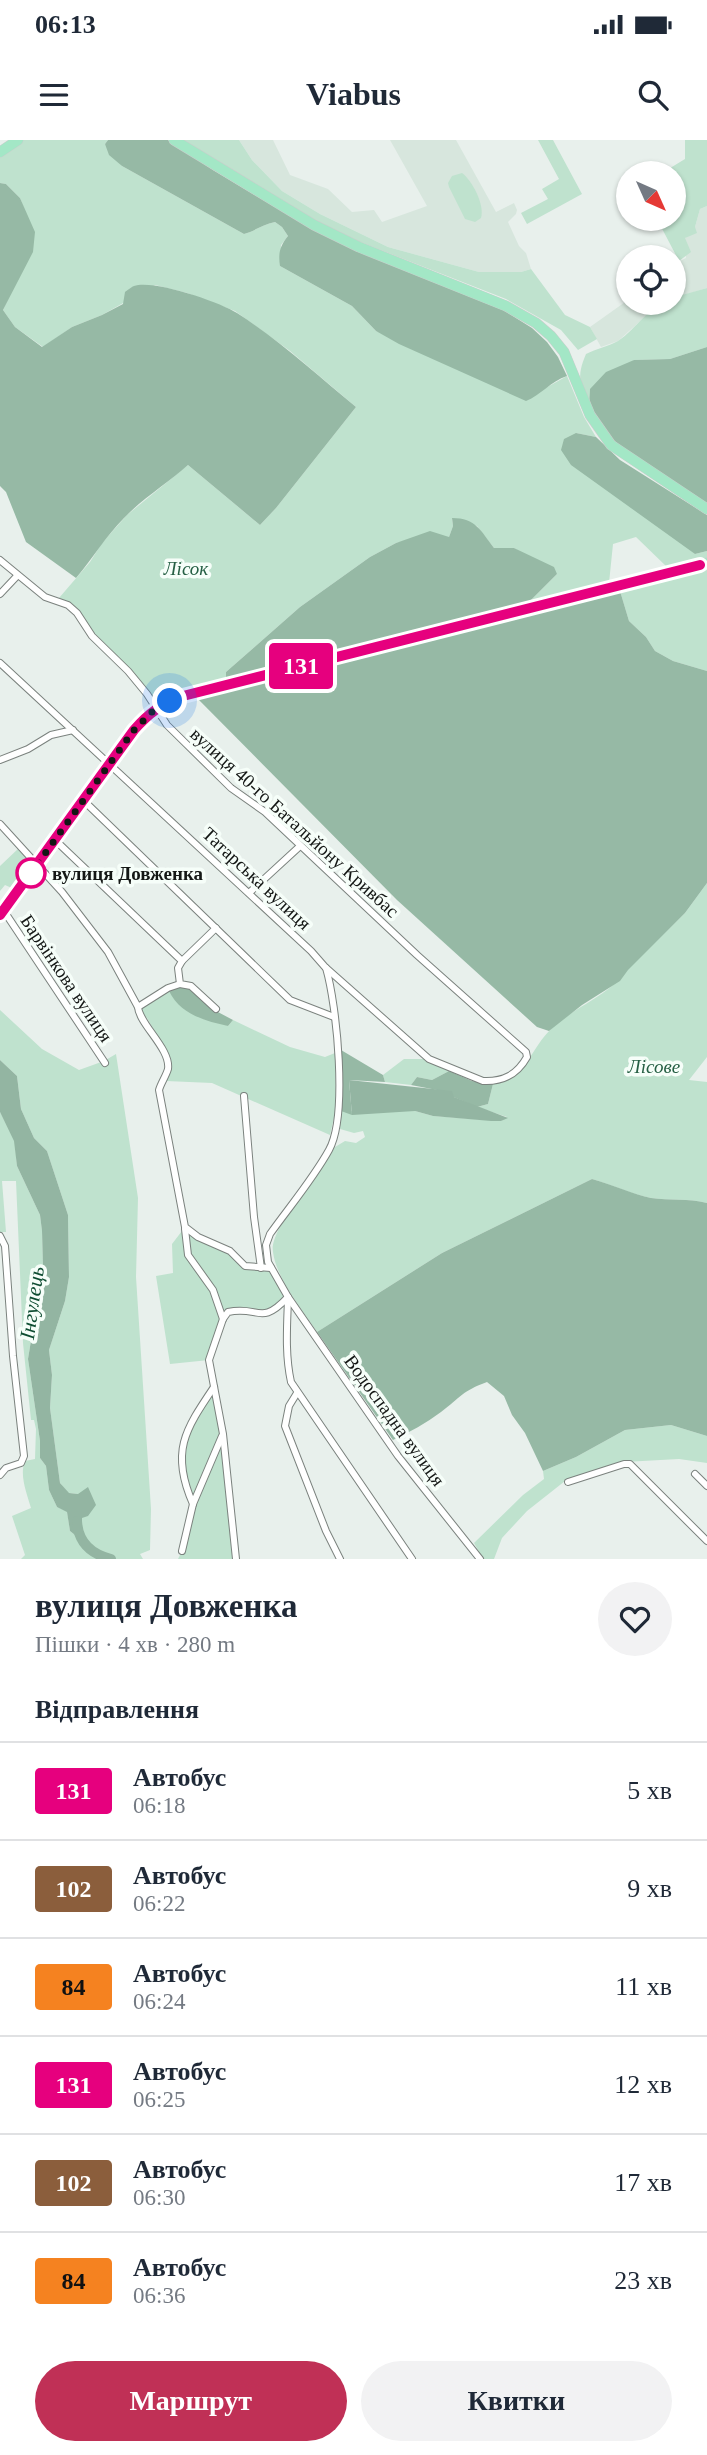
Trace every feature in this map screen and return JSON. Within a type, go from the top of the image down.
[{"type":"main road","points":[[0,152],[18,140]]},
{"type":"main road","points":[[174,140],[314,225],[359,247],[506,306],[536,323],[564,352],[590,415],[611,444],[707,509]]},
{"type":"main road","points":[[2,913],[134,730],[156,708],[183,696],[704,564]]},
{"type":"street","name":"вулиця 40-го Батальйону Кривбас","points":[[0,559],[17,576],[46,597],[68,605],[77,613],[92,636],[128,671],[167,725],[194,752],[232,788],[265,812],[299,847],[526,1052],[524,1063],[509,1077]]},
{"type":"street","points":[[0,594],[17,576]]},
{"type":"street","name":"Татарська вулиця","points":[[0,663],[326,967],[429,1059],[483,1081],[493,1082],[509,1077]]},
{"type":"street","points":[[0,760],[28,749],[51,735],[73,730]]},
{"type":"street","points":[[83,800],[290,1000],[334,1017]]},
{"type":"street","points":[[0,824],[37,864],[108,952],[138,1007],[138,1012],[152,1030],[168,1060],[167,1072],[159,1090],[188,1255],[213,1290],[223,1319]]},
{"type":"street","points":[[55,840],[182,961]]},
{"type":"street","points":[[249,893],[299,847]]},
{"type":"street","name":"Барвінкова вулиця","points":[[2,913],[104,1063]]},
{"type":"street","points":[[180,984],[178,968],[182,961],[216,928]]},
{"type":"street","points":[[185,1227],[198,1237],[230,1251],[245,1266],[271,1268],[266,1245],[270,1234],[331,1148],[336,1126],[338,1052],[331,986],[326,967]]},
{"type":"street","points":[[138,1007],[159,993],[180,984],[191,986],[216,1009]]},
{"type":"street","points":[[244,1096],[261,1268]]},
{"type":"street","points":[[0,1236],[6,1254],[24,1456],[21,1463],[6,1468],[0,1475]]},
{"type":"street","name":"Водоспадна вулиця","points":[[271,1268],[288,1297],[398,1456],[477,1558]]},
{"type":"street","points":[[236,1559],[223,1434],[209,1360],[228,1312],[233,1310],[264,1315],[272,1313],[288,1297]]},
{"type":"street","points":[[288,1297],[288,1368],[291,1382],[412,1559]]},
{"type":"street","points":[[193,1504],[186,1489],[181,1465],[182,1448],[192,1420],[214,1387]]},
{"type":"street","points":[[297,1393],[289,1406],[285,1426],[326,1531],[340,1559]]},
{"type":"street","points":[[182,1551],[193,1504],[223,1434]]},
{"type":"street","points":[[568,1482],[630,1464],[707,1541]]},
{"type":"street","points":[[695,1474],[707,1486]]},
{"type":"shaded area","points":[[108,140],[168,140],[312,229],[357,251],[503,310],[532,328],[547,342],[567,376],[526,401],[399,344],[376,331],[352,306],[280,266],[280,250],[288,236],[275,222],[244,234],[122,166],[109,155],[105,144]]},
{"type":"shaded area","points":[[239,140],[273,140],[290,175],[328,189],[352,212],[374,210],[382,222],[427,206],[390,140],[456,140],[496,212],[514,203],[516,214],[508,222],[519,246],[526,253],[531,269],[521,272],[479,272],[388,247],[320,214],[282,191],[252,160]]},
{"type":"shaded area","points":[[0,183],[6,184],[20,198],[35,232],[33,252],[3,310],[15,327],[42,347],[72,327],[123,304],[125,292],[133,286],[156,286],[202,298],[237,313],[283,346],[356,407],[260,525],[188,465],[124,518],[76,578],[26,542],[6,492],[0,486]]},
{"type":"shaded area","points":[[707,206],[707,288],[686,294],[685,238],[695,227],[700,209]]},
{"type":"shaded area","points":[[616,309],[616,315],[647,315],[618,341],[601,347],[590,327]]},
{"type":"shaded area","points":[[707,347],[707,503],[640,460],[606,433],[595,419],[590,406],[590,389],[606,372],[634,360],[670,359]]},
{"type":"shaded area","points":[[576,433],[596,437],[620,460],[707,515],[707,551],[695,554],[571,465],[561,450],[564,439]]},
{"type":"shaded area","points":[[452,518],[472,523],[494,548],[514,548],[554,567],[557,574],[528,603],[226,681],[226,672],[300,607],[370,557],[396,543],[430,531],[449,537],[453,526]]},
{"type":"shaded area","points":[[620,591],[629,621],[646,637],[655,651],[673,661],[707,671],[707,883],[685,913],[620,981],[582,1005],[549,1031],[537,1027],[397,900],[196,697]]},
{"type":"shaded area","points":[[180,986],[189,988],[216,1011],[233,1020],[228,1026],[202,1019],[186,1011],[169,991]]},
{"type":"shaded area","points":[[341,1050],[383,1075],[385,1082],[349,1080],[352,1115],[341,1111]]},
{"type":"shaded area","points":[[0,1060],[17,1076],[21,1109],[34,1138],[47,1151],[68,1215],[69,1277],[65,1301],[49,1350],[52,1375],[50,1408],[60,1483],[69,1493],[78,1494],[88,1487],[96,1505],[88,1516],[82,1518],[82,1533],[75,1535],[70,1531],[67,1512],[57,1507],[49,1490],[46,1466],[40,1458],[28,1359],[43,1268],[42,1231],[40,1215],[17,1166],[14,1141],[0,1112]]},
{"type":"shaded area","points":[[449,1071],[472,1081],[493,1084],[488,1104],[477,1107],[437,1090],[411,1085],[417,1077],[432,1080]]},
{"type":"shaded area","points":[[349,1080],[452,1091],[454,1097],[508,1118],[491,1121],[433,1116],[415,1111],[352,1115]]},
{"type":"shaded area","points":[[592,1179],[651,1198],[707,1203],[707,1436],[671,1425],[625,1430],[576,1457],[543,1471],[504,1396],[487,1382],[467,1391],[430,1420],[393,1440],[317,1332],[442,1253]]},
{"type":"green space","name":"Лісок","points":[[23,140],[108,140],[105,144],[122,166],[244,234],[275,222],[288,236],[281,245],[280,266],[352,306],[376,331],[542,390],[567,376],[584,417],[596,437],[576,433],[695,554],[707,551],[707,559],[669,569],[636,537],[613,544],[609,583],[528,603],[557,574],[514,548],[494,548],[477,526],[452,519],[453,526],[449,537],[396,543],[370,557],[300,607],[226,672],[226,681],[155,704],[135,675],[93,634],[74,610],[59,598],[127,515],[188,465],[260,525],[356,407],[290,351],[235,311],[187,293],[155,285],[102,315],[72,327],[43,347],[15,327],[3,310],[15,285],[26,214],[20,198],[6,184],[0,183],[0,156]]},
{"type":"green space","points":[[183,140],[239,140],[252,160],[282,191],[320,214],[388,247],[479,272],[521,272],[531,269],[565,315],[590,327],[597,339],[578,350],[561,330],[506,299],[360,242],[317,221]]},
{"type":"green space","points":[[538,140],[553,140],[582,194],[527,224],[521,213],[548,199],[542,189],[559,179]]},
{"type":"green space","points":[[685,140],[707,140],[707,206],[700,209],[695,227],[697,233],[685,238],[691,252],[686,256],[686,245],[671,245],[663,231],[686,231],[686,161],[682,161],[685,159]]},
{"type":"green space","points":[[462,173],[479,200],[482,213],[481,218],[475,222],[465,219],[449,187],[452,176]]},
{"type":"green space","points":[[707,288],[707,347],[670,359],[634,360],[590,408],[580,381],[586,354],[618,341],[647,315],[686,315],[686,294]]},
{"type":"green space","points":[[707,570],[707,671],[673,661],[655,651],[646,637],[629,621],[620,591]]},
{"type":"green space","points":[[19,848],[33,864],[14,889],[5,885],[0,891],[0,866]]},
{"type":"green space","name":"Лісове","points":[[707,883],[707,1057],[689,1080],[707,1082],[707,1203],[651,1198],[592,1179],[442,1253],[317,1332],[279,1273],[273,1252],[274,1242],[287,1214],[335,1147],[345,1141],[356,1143],[365,1137],[363,1131],[354,1133],[340,1129],[341,1111],[415,1111],[433,1116],[501,1121],[507,1117],[477,1107],[488,1104],[493,1084],[513,1077],[550,1030],[611,987],[685,913]]},
{"type":"green space","points":[[169,991],[228,1026],[233,1020],[290,1047],[325,1057],[335,1053],[336,1109],[330,1135],[212,1083],[166,1081],[171,1060],[143,1015],[141,1006]]},
{"type":"green space","points":[[0,1010],[42,1049],[79,1070],[116,1054],[138,1198],[136,1277],[151,1509],[150,1550],[140,1554],[143,1559],[21,1559],[25,1555],[12,1516],[31,1508],[24,1484],[23,1466],[25,1461],[35,1459],[36,1429],[34,1420],[31,1420],[23,1343],[16,1181],[2,1181],[6,1232],[0,1232],[0,1112],[15,1141],[17,1166],[40,1215],[42,1231],[43,1268],[28,1359],[40,1458],[46,1466],[49,1490],[57,1507],[67,1511],[70,1531],[75,1535],[81,1515],[78,1494],[68,1493],[60,1483],[50,1408],[52,1375],[49,1350],[65,1301],[69,1277],[68,1215],[47,1151],[34,1138],[21,1109],[17,1076],[0,1060]]},
{"type":"green space","points":[[404,1059],[425,1059],[449,1071],[432,1080],[417,1077],[411,1085],[385,1082],[383,1075]]},
{"type":"green space","points":[[185,1227],[230,1251],[245,1266],[271,1268],[288,1297],[272,1313],[228,1312],[209,1360],[170,1364],[156,1276],[173,1273],[172,1244]]},
{"type":"green space","points":[[214,1387],[236,1559],[178,1559],[193,1504],[186,1488],[182,1448]]},
{"type":"green space","points":[[671,1425],[707,1436],[707,1463],[679,1459],[624,1462],[565,1481],[527,1511],[502,1538],[494,1559],[483,1559],[474,1543],[523,1495],[544,1479],[543,1471],[576,1457],[625,1430]]},
{"type":"waterway","name":"Інгулець","points":[[77,1521],[80,1535],[87,1546],[97,1554],[111,1559]]},
{"type":"bus line","name":"131","points":[[0,915],[134,730],[163,704],[183,696],[700,565]]},
{"type":"place","name":"вулиця Довженка","points":[[31,873]]},
{"type":"route","points":[[31,873],[134,730],[156,708],[170,701]]}]
